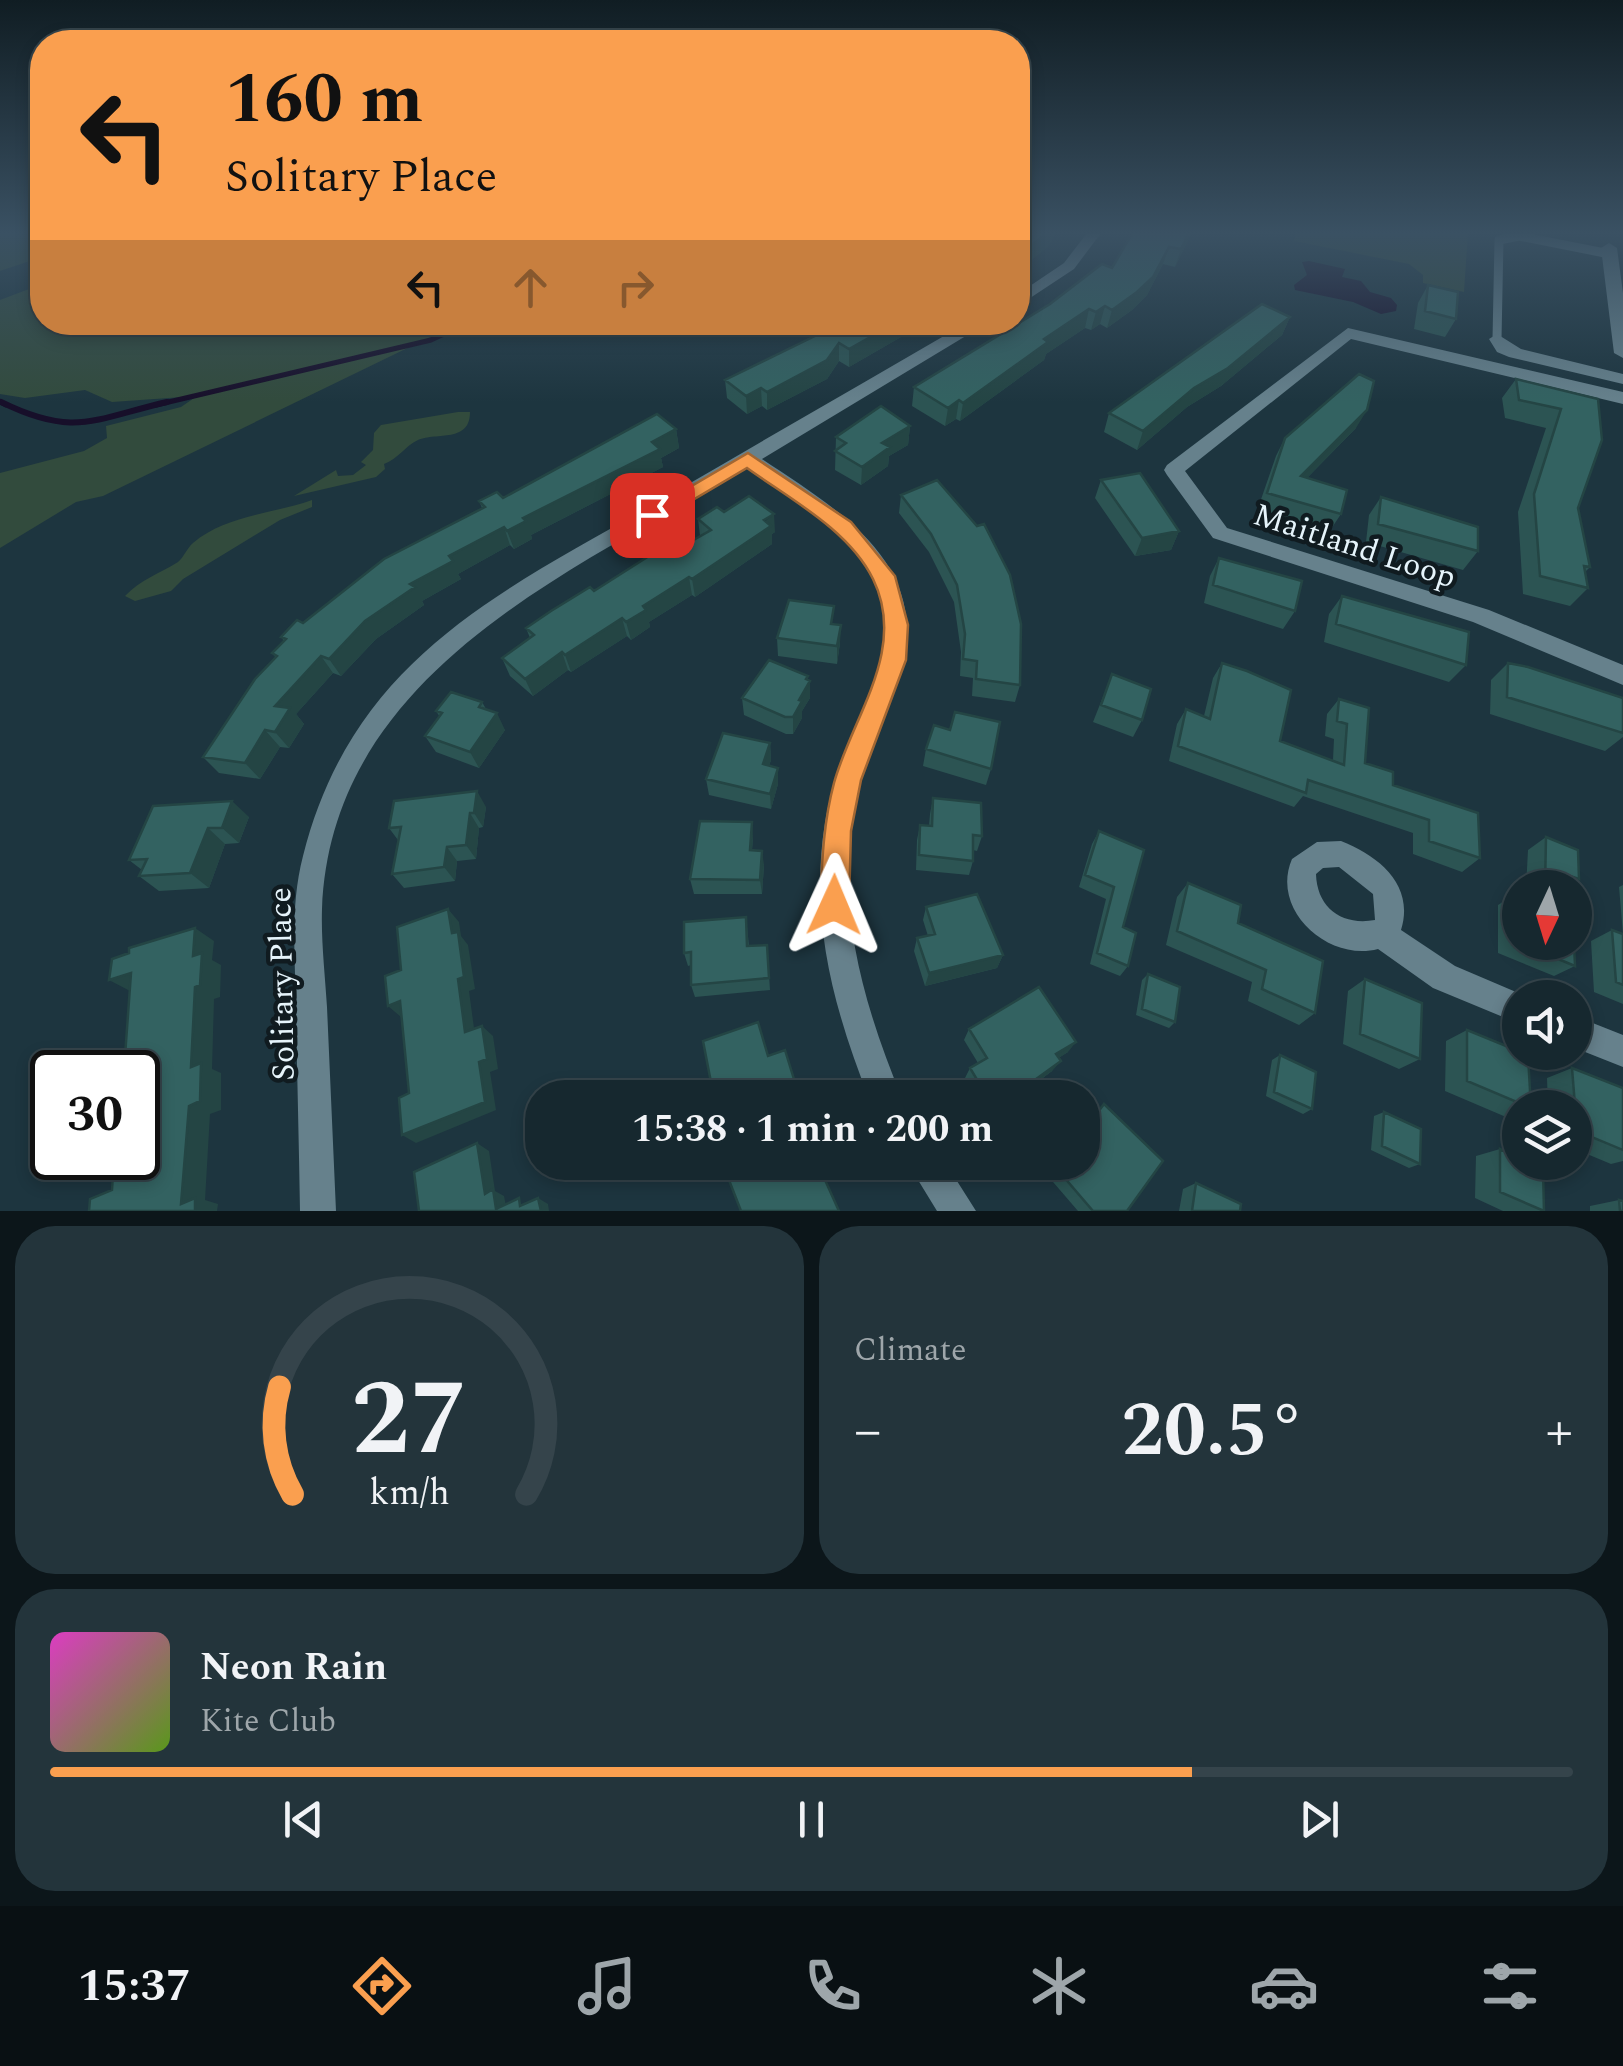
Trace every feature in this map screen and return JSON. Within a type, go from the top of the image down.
[{"type":"street","points":[[1614,290],[1623,353]]},
{"type":"street","name":"Maitland Loop","points":[[1623,398],[1348,333],[1174,470],[1220,534],[1481,616],[1623,675]]},
{"type":"street","name":"Solitary Place","points":[[318,1211],[308,908],[314,858],[327,810],[346,766],[394,694],[463,629],[960,335]]},
{"type":"street","points":[[1497,339],[1623,368]]},
{"type":"street","points":[[1497,339],[1503,348],[1515,354],[1623,379]]},
{"type":"street","points":[[748,459],[844,527],[884,576],[892,598],[896,625],[894,660],[848,780],[837,831],[833,883],[835,928],[846,988],[878,1080]]},
{"type":"street","points":[[1382,934],[1444,977],[1502,1001]]},
{"type":"street","points":[[1592,1039],[1623,1052]]},
{"type":"street","points":[[936,1180],[958,1211]]},
{"type":"lane","points":[[1497,339],[1498,290]]},
{"type":"green space","points":[[30,290],[30,335],[434,335],[103,496],[76,502],[0,548],[0,473],[84,451],[107,438],[106,426],[181,407],[197,396],[112,402],[85,390],[25,398],[0,394],[0,300]]},
{"type":"green space","points":[[470,412],[465,428],[451,435],[418,440],[384,464],[385,469],[376,477],[294,496],[336,470],[338,476],[353,475],[366,465],[361,462],[373,450],[374,433],[381,425]]},
{"type":"green space","points":[[312,500],[312,507],[280,520],[183,579],[171,591],[135,601],[125,596],[178,562],[193,543],[220,526]]},
{"type":"shaded area","points":[[1295,290],[1368,290],[1391,298],[1397,305],[1396,311],[1381,314],[1353,302]]},
{"type":"building","points":[[1069,290],[1140,290],[1112,310],[1105,306],[1096,312],[1089,309],[963,403],[959,400],[948,408],[914,387],[999,335],[1030,335],[1030,316]]},
{"type":"building","points":[[1427,290],[1458,292],[1456,319],[1425,311]]},
{"type":"building","points":[[1262,304],[1290,317],[1143,431],[1109,413]]},
{"type":"building","points":[[817,335],[874,335],[849,349],[839,343],[827,360],[767,392],[761,388],[746,396],[725,380]]},
{"type":"building","points":[[1359,374],[1374,381],[1367,410],[1301,476],[1347,490],[1341,514],[1267,493],[1285,438]]},
{"type":"building","points":[[1516,379],[1598,399],[1602,440],[1578,508],[1590,567],[1584,566],[1588,588],[1540,576],[1534,494],[1561,409],[1519,400]]},
{"type":"building","points":[[881,406],[910,426],[882,443],[890,447],[862,467],[835,451],[846,443],[836,437]]},
{"type":"building","points":[[657,414],[676,429],[652,442],[660,449],[523,518],[526,521],[507,531],[504,527],[449,556],[453,561],[410,584],[415,587],[365,621],[329,659],[321,656],[275,706],[290,708],[275,732],[265,730],[245,763],[203,757],[255,679],[277,656],[272,653],[297,620],[303,623],[384,559],[485,507],[479,501],[497,492],[503,498]]},
{"type":"building","points":[[1140,473],[1179,531],[1142,538],[1101,480]]},
{"type":"building","points":[[937,480],[977,526],[984,524],[1010,575],[1021,624],[1020,685],[976,679],[977,661],[963,659],[965,634],[957,585],[931,534],[901,495]]},
{"type":"building","points":[[749,496],[774,514],[764,520],[771,526],[692,579],[689,577],[643,606],[646,610],[626,622],[622,618],[565,655],[562,652],[525,679],[502,658],[534,635],[526,628],[551,611],[590,587],[594,591],[660,549],[667,555],[711,530],[698,519],[717,507],[724,512]]},
{"type":"building","points":[[1381,497],[1478,527],[1478,551],[1378,524]]},
{"type":"building","points":[[1219,558],[1302,581],[1295,611],[1213,585]]},
{"type":"building","points":[[1342,596],[1469,632],[1466,665],[1336,624]]},
{"type":"building","points":[[789,600],[834,606],[831,624],[841,625],[837,646],[777,638]]},
{"type":"building","points":[[769,660],[808,676],[810,681],[793,717],[742,698]]},
{"type":"building","points":[[1222,663],[1291,690],[1280,741],[1344,765],[1347,724],[1337,721],[1339,699],[1369,708],[1365,763],[1393,772],[1393,785],[1478,813],[1480,858],[1429,841],[1429,820],[1308,780],[1306,793],[1178,746],[1186,709],[1210,719]]},
{"type":"building","points":[[1508,663],[1623,698],[1623,733],[1507,697]]},
{"type":"building","points":[[1112,674],[1151,689],[1142,720],[1101,705]]},
{"type":"building","points":[[451,692],[482,702],[479,707],[497,713],[470,752],[425,736],[442,713],[436,711]]},
{"type":"building","points":[[955,712],[1000,722],[991,769],[926,749],[934,725],[950,730]]},
{"type":"building","points":[[723,733],[770,743],[763,764],[778,768],[770,794],[706,779]]},
{"type":"building","points":[[477,791],[466,845],[447,847],[444,867],[392,874],[401,827],[389,828],[394,801]]},
{"type":"building","points":[[933,798],[981,803],[982,836],[973,835],[973,861],[919,855],[920,825],[932,826]]},
{"type":"building","points":[[232,801],[222,828],[208,828],[190,873],[139,876],[147,859],[129,860],[153,806]]},
{"type":"building","points":[[700,821],[752,822],[750,850],[762,851],[760,880],[690,879]]},
{"type":"building","points":[[1099,831],[1144,850],[1123,927],[1136,933],[1128,966],[1097,953],[1114,887],[1085,875]]},
{"type":"building","points":[[1546,837],[1578,850],[1579,870],[1545,870]]},
{"type":"building","points":[[1188,883],[1241,905],[1238,923],[1323,961],[1315,1013],[1262,989],[1266,970],[1177,931]]},
{"type":"building","points":[[977,894],[1003,955],[929,973],[917,938],[935,934],[926,907]]},
{"type":"building","points":[[448,909],[452,933],[458,932],[464,977],[458,979],[465,1032],[482,1026],[487,1059],[479,1062],[485,1102],[402,1135],[399,1098],[409,1093],[400,1001],[388,1006],[385,976],[401,970],[397,927]]},
{"type":"building","points":[[746,917],[747,946],[767,945],[769,978],[691,985],[691,952],[684,953],[684,922]]},
{"type":"building","points":[[195,928],[193,956],[202,953],[200,985],[195,987],[191,1067],[201,1063],[200,1101],[189,1106],[181,1204],[195,1198],[195,1211],[89,1211],[90,1199],[112,1190],[113,1180],[160,1180],[160,1050],[125,1050],[131,973],[109,980],[112,959],[129,953],[129,948]]},
{"type":"building","points":[[1612,930],[1623,934],[1623,985],[1616,982]]},
{"type":"building","points":[[1148,974],[1180,987],[1175,1022],[1142,1009]]},
{"type":"building","points":[[1365,979],[1422,1003],[1420,1059],[1360,1034]]},
{"type":"building","points":[[1039,987],[1076,1042],[1056,1054],[1061,1061],[1035,1080],[977,1080],[970,1068],[987,1058],[969,1029]]},
{"type":"building","points":[[758,1022],[768,1056],[785,1050],[794,1080],[711,1080],[703,1041]]},
{"type":"building","points":[[1467,1030],[1502,1044],[1502,1070],[1529,1070],[1530,1090],[1502,1090],[1502,1096],[1467,1081]]},
{"type":"building","points":[[1280,1055],[1316,1072],[1312,1109],[1274,1092]]},
{"type":"building","points":[[1572,1070],[1623,1088],[1623,1150],[1592,1137],[1592,1090],[1574,1090]]},
{"type":"building","points":[[1104,1104],[1163,1161],[1127,1211],[1093,1211],[1066,1180],[1100,1180],[1100,1109]]},
{"type":"building","points":[[1384,1112],[1421,1129],[1420,1164],[1382,1146]]},
{"type":"building","points":[[477,1143],[485,1194],[493,1189],[496,1209],[519,1198],[520,1206],[538,1198],[541,1211],[419,1211],[414,1172]]},
{"type":"building","points":[[1500,1149],[1502,1180],[1543,1180],[1544,1211],[1500,1192]]},
{"type":"building","points":[[729,1180],[825,1180],[839,1211],[741,1211]]},
{"type":"building","points":[[1196,1183],[1241,1204],[1240,1211],[1192,1211]]},
{"type":"waterway","points":[[156,405],[442,335]]},
{"type":"waterway","points":[[0,402],[6,405]]},
{"type":"waterway","points":[[1,402],[47,420],[66,422],[102,419],[167,402]]},
{"type":"route","points":[[652,515],[748,459],[844,527],[884,576],[896,625],[894,660],[848,780],[837,831],[834,905]]}]
